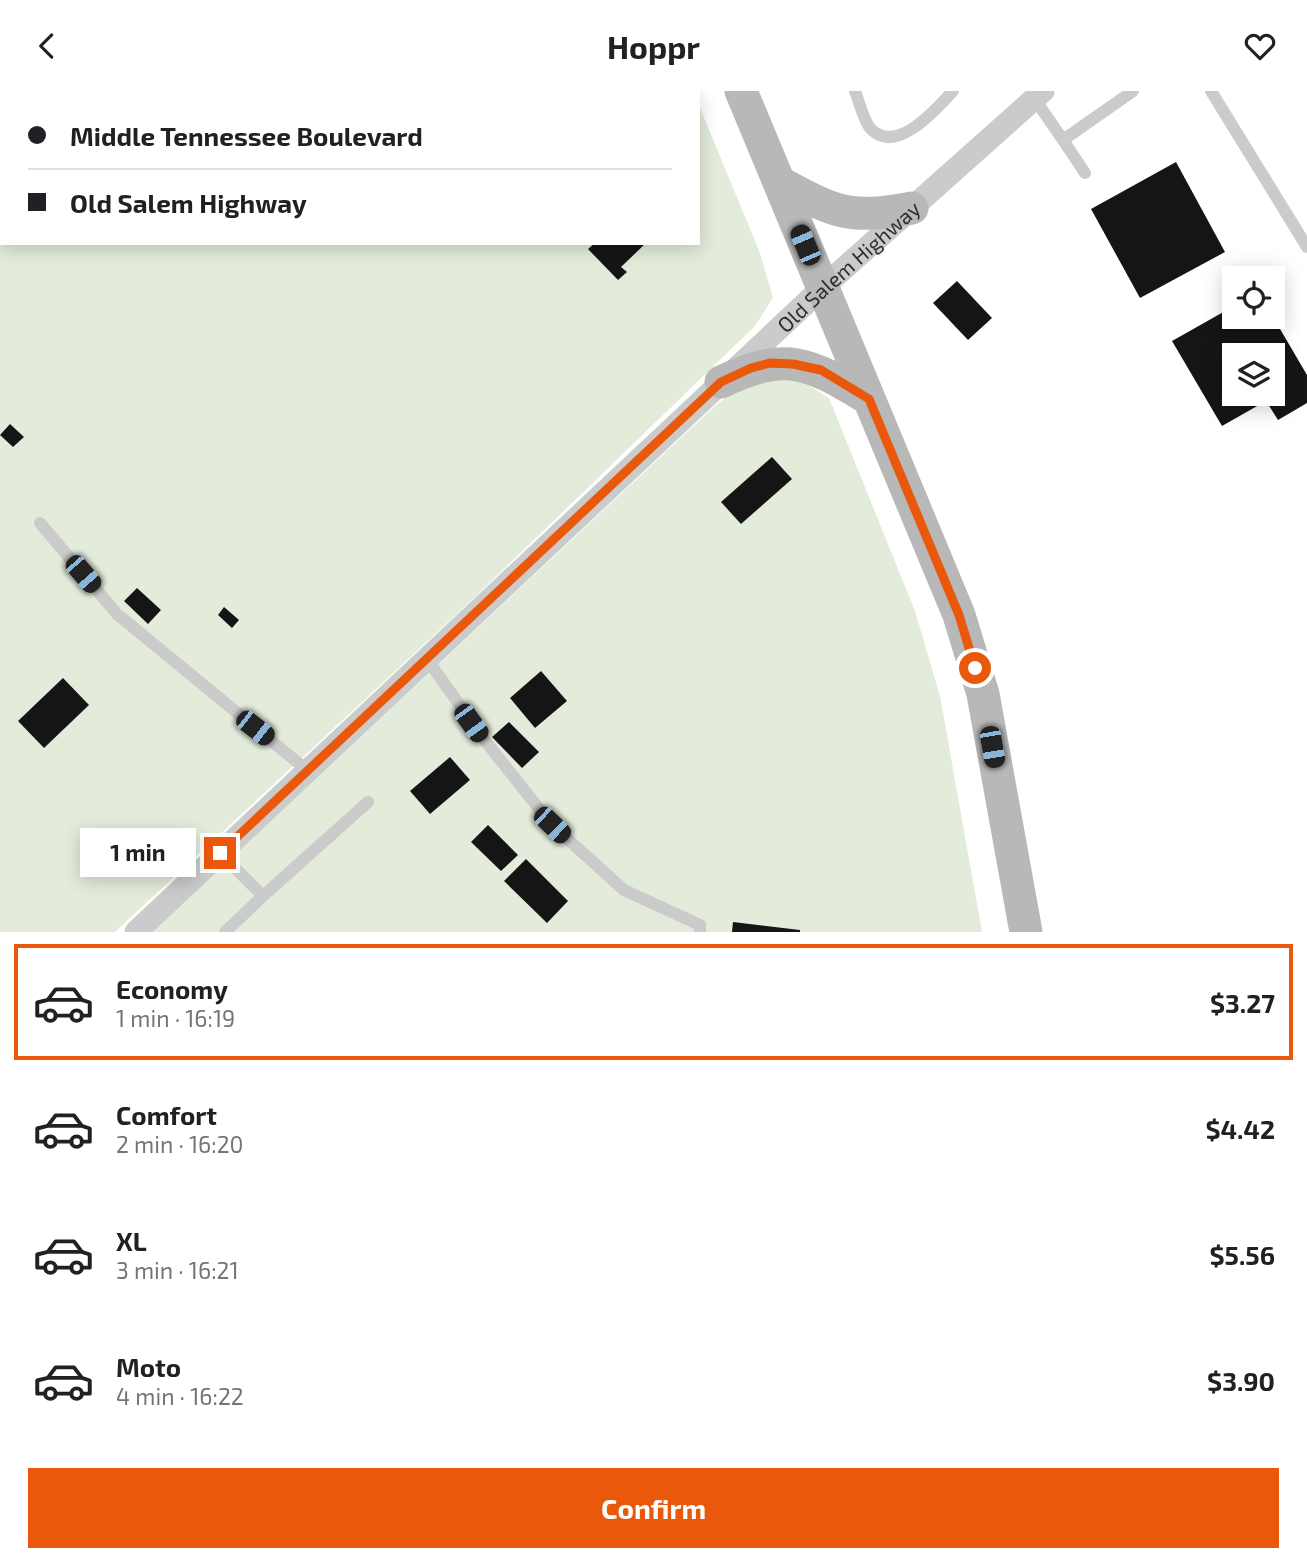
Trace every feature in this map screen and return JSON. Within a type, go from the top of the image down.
[{"type":"main road","points":[[741,91],[959,615],[979,681],[1026,932]]},
{"type":"main road","points":[[779,182],[840,212],[872,216],[912,208]]},
{"type":"main road","points":[[721,382],[751,368],[770,363],[793,364],[821,370],[869,399]]},
{"type":"street","name":"Old Salem Highway","points":[[136,932],[822,288],[1039,95]]},
{"type":"lane","points":[[855,91],[870,128],[883,135],[896,136],[917,128],[953,91]]},
{"type":"lane","points":[[1063,140],[1133,91]]},
{"type":"lane","points":[[1211,91],[1307,247]]},
{"type":"lane","points":[[1039,95],[1084,173]]},
{"type":"lane","points":[[40,523],[117,614],[308,771]]},
{"type":"lane","points":[[427,659],[485,742],[552,825],[624,890],[701,925],[700,932]]},
{"type":"lane","points":[[225,932],[368,802]]},
{"type":"lane","points":[[220,853],[263,896]]},
{"type":"green space","points":[[700,108],[760,253],[773,298],[755,326],[477,595],[115,932],[0,932],[0,245],[700,245]]},
{"type":"green space","points":[[779,375],[805,383],[829,398],[915,611],[940,696],[982,932],[152,932],[716,405],[746,382]]},
{"type":"building","points":[[1176,162],[1225,252],[1140,298],[1091,209]]},
{"type":"building","points":[[593,245],[644,245],[621,267],[627,272],[618,280],[588,249]]},
{"type":"building","points":[[957,281],[992,318],[968,340],[933,303]]},
{"type":"building","points":[[1222,313],[1222,329],[1280,329],[1307,375],[1307,403],[1278,420],[1269,406],[1285,406],[1285,343],[1222,343],[1222,406],[1257,406],[1222,426],[1172,341]]},
{"type":"building","points":[[10,424],[24,437],[13,447],[0,435]]},
{"type":"building","points":[[772,457],[792,479],[741,524],[721,502]]},
{"type":"building","points":[[137,588],[161,610],[148,624],[124,601]]},
{"type":"building","points":[[224,607],[239,620],[232,628],[218,615]]},
{"type":"building","points":[[541,671],[567,701],[535,728],[510,698]]},
{"type":"building","points":[[63,678],[89,705],[44,748],[18,721]]},
{"type":"building","points":[[509,722],[539,752],[522,768],[492,737]]},
{"type":"building","points":[[450,757],[470,780],[430,814],[410,791]]},
{"type":"building","points":[[488,825],[518,855],[501,871],[471,842]]},
{"type":"building","points":[[526,859],[568,901],[547,923],[504,881]]},
{"type":"building","points":[[733,922],[800,930],[800,932],[732,932]]},
{"type":"route","points":[[220,853],[721,382],[751,368],[770,363],[793,364],[821,370],[869,399],[959,615],[975,668]]}]
